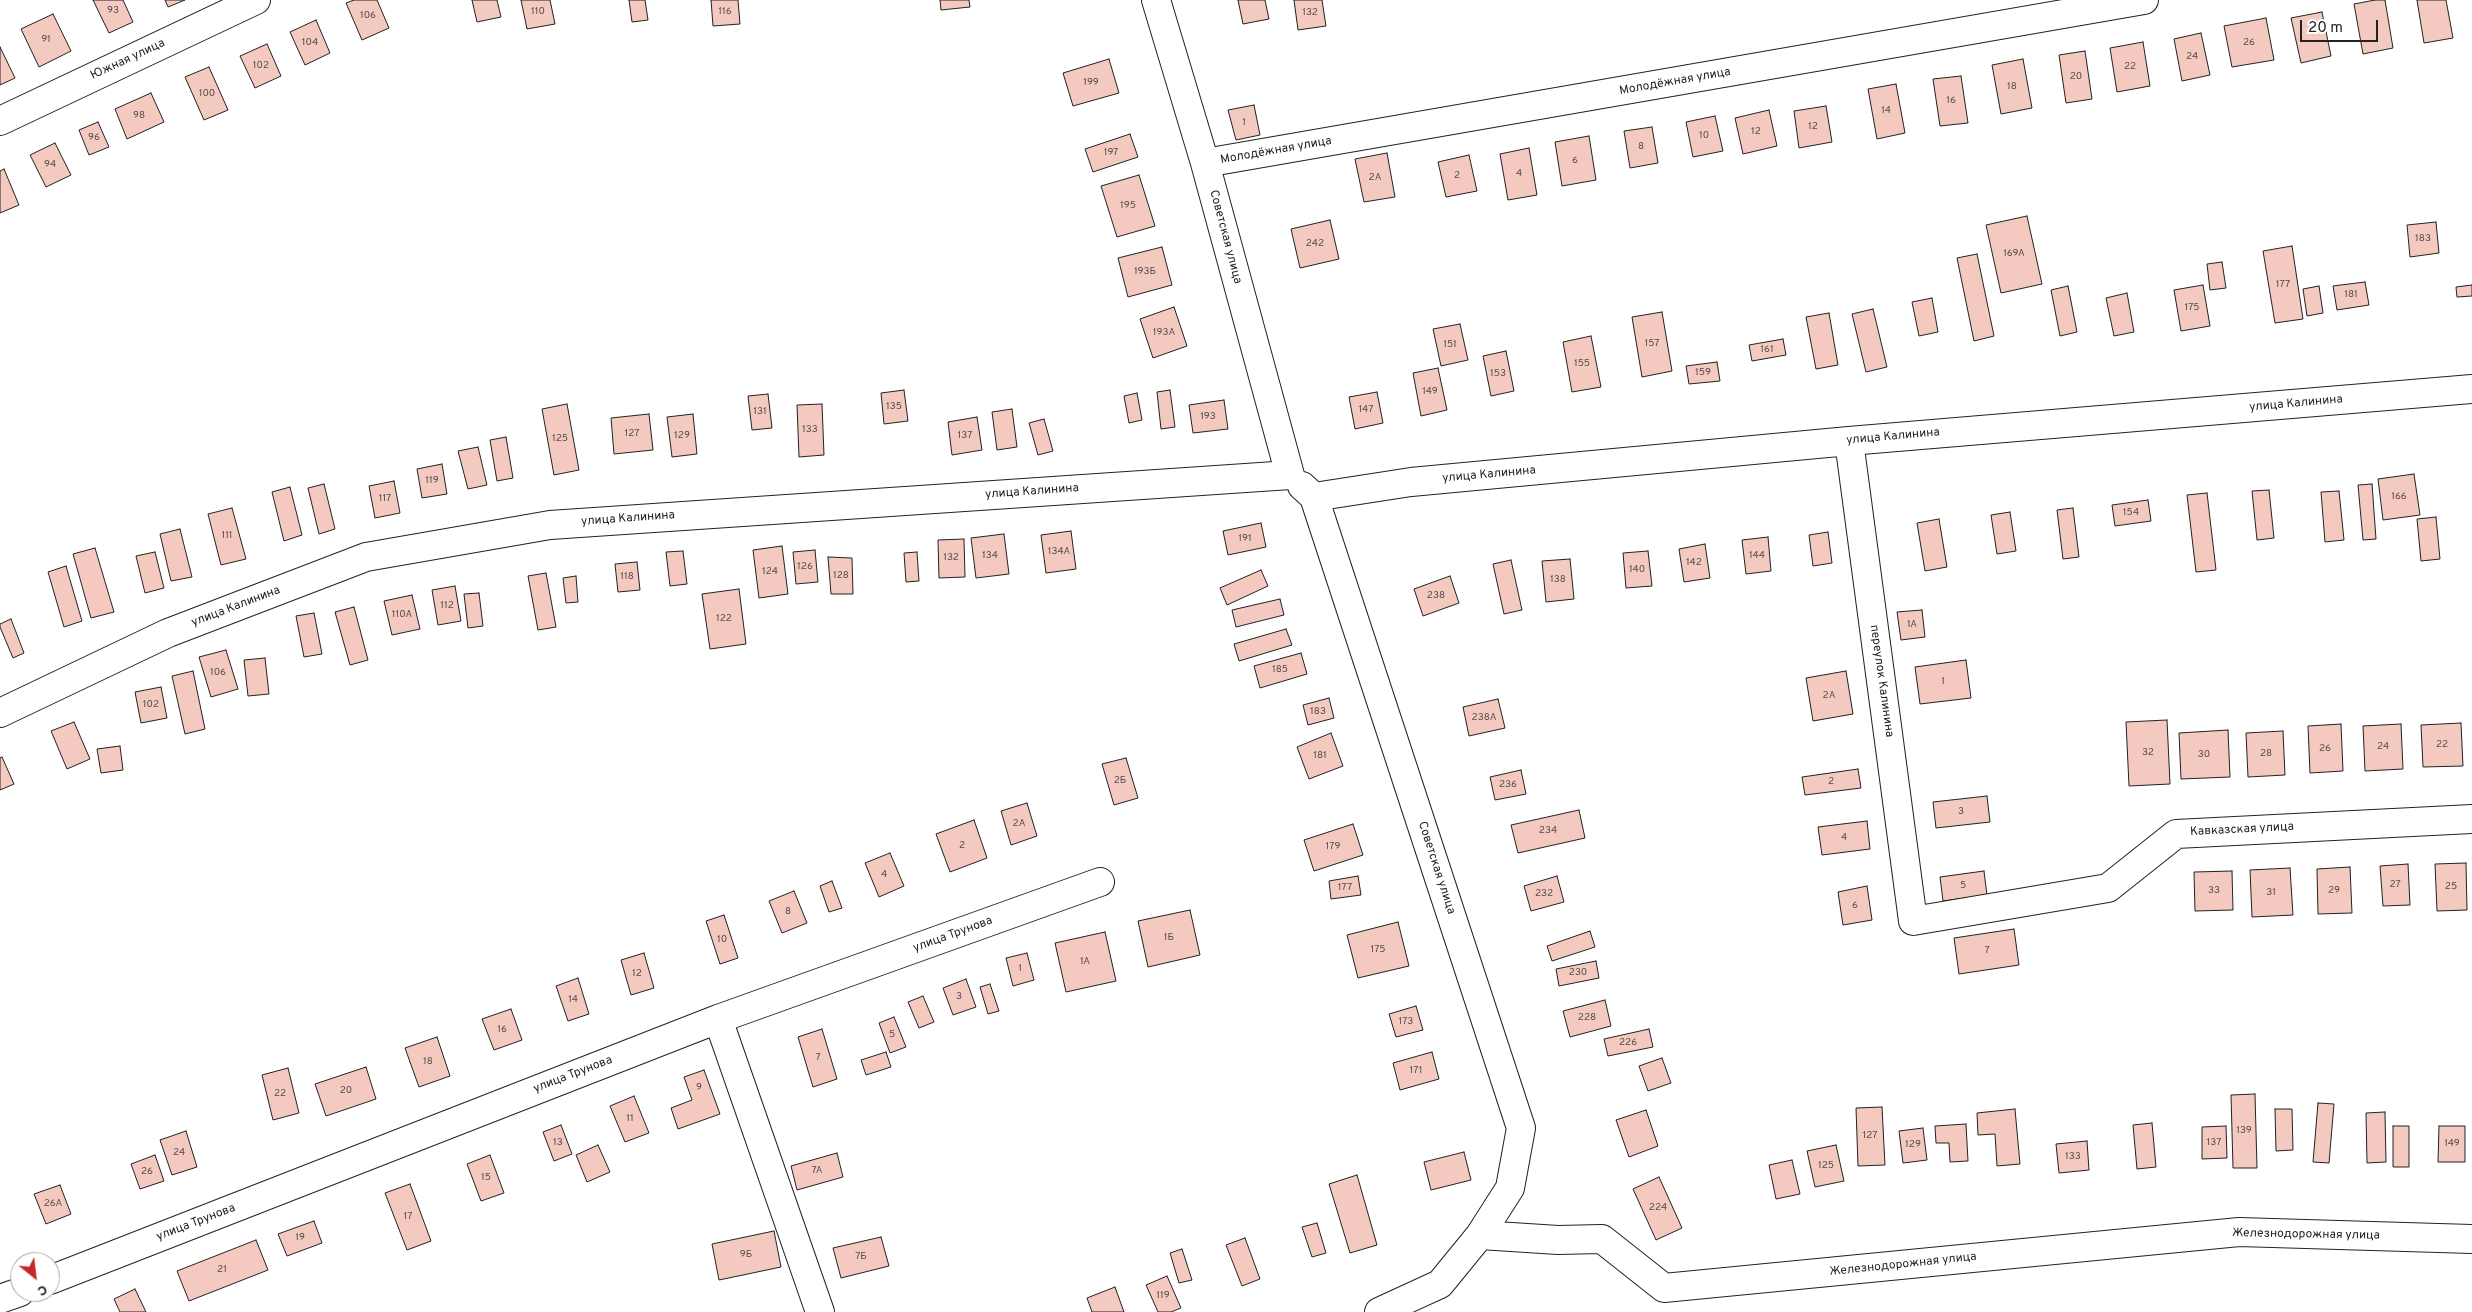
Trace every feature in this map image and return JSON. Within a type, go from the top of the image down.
[{"type":"street","name":"Южная улица","points":[[0,121],[256,0]]},
{"type":"street","name":"Советская улица","points":[[1156,0],[1206,163],[1290,475]]},
{"type":"street","name":"Молодёжная улица","points":[[1206,163],[2144,0]]},
{"type":"street","name":"улица Калинина","points":[[1314,498],[1411,482],[1849,441],[2472,389]]},
{"type":"street","name":"переулок Калинина","points":[[1849,441],[1913,921]]},
{"type":"street","points":[[1290,475],[1314,498]]},
{"type":"street","name":"улица Калинина","points":[[0,713],[168,633],[366,557],[550,525],[1290,475]]},
{"type":"street","name":"Советская улица","points":[[1314,498],[1521,1128],[1510,1188],[1480,1235]]},
{"type":"street","name":"Кавказская улица","points":[[1913,921],[2108,888],[2176,834],[2472,820]]},
{"type":"street","name":"улица Трунова","points":[[60,1276],[718,1019],[1100,882]]},
{"type":"street","points":[[718,1019],[820,1312]]},
{"type":"street","name":"Железнодорожная улица","points":[[1480,1235],[1558,1240],[1602,1239],[1664,1288],[2239,1232],[2472,1239]]},
{"type":"street","points":[[1379,1312],[1440,1284],[1480,1235]]},
{"type":"building","points":[[93,0],[123,0],[133,22],[109,33]]},
{"type":"building","points":[[165,0],[185,0],[168,7]]},
{"type":"building","points":[[354,0],[377,0],[389,28],[362,40],[346,3]]},
{"type":"building","points":[[472,0],[497,0],[501,17],[477,22]]},
{"type":"building","points":[[521,0],[550,0],[555,24],[527,29]]},
{"type":"building","points":[[629,0],[645,0],[648,20],[632,22]]},
{"type":"building","points":[[711,0],[738,0],[740,24],[713,26]]},
{"type":"building","points":[[940,0],[969,0],[970,7],[941,10]]},
{"type":"building","points":[[1238,0],[1265,0],[1269,19],[1243,24]]},
{"type":"building","points":[[1294,0],[1322,0],[1326,26],[1298,30]]},
{"type":"building","points":[[2385,0],[2393,48],[2363,54],[2354,4]]},
{"type":"building","points":[[2417,0],[2446,0],[2453,38],[2424,43]]},
{"type":"building","points":[[2322,12],[2331,56],[2301,63],[2291,18]]},
{"type":"building","points":[[53,14],[71,51],[39,67],[21,29]]},
{"type":"building","points":[[2266,18],[2274,60],[2232,67],[2224,26]]},
{"type":"building","points":[[316,20],[330,53],[305,65],[290,32]]},
{"type":"building","points":[[2201,33],[2210,75],[2182,81],[2174,39]]},
{"type":"building","points":[[2143,42],[2150,86],[2117,92],[2110,48]]},
{"type":"building","points":[[267,44],[281,76],[255,88],[240,56]]},
{"type":"building","points":[[0,47],[15,78],[0,85]]},
{"type":"building","points":[[2085,51],[2092,99],[2066,103],[2059,55]]},
{"type":"building","points":[[1109,59],[1119,93],[1073,106],[1063,73]]},
{"type":"building","points":[[2023,59],[2032,108],[2001,114],[1992,65]]},
{"type":"building","points":[[209,67],[228,110],[204,120],[185,77]]},
{"type":"building","points":[[1961,76],[1968,123],[1940,126],[1933,79]]},
{"type":"building","points":[[1896,84],[1905,133],[1877,139],[1868,89]]},
{"type":"building","points":[[151,93],[164,122],[127,139],[115,109]]},
{"type":"building","points":[[1254,105],[1260,135],[1236,140],[1228,110]]},
{"type":"building","points":[[1826,106],[1832,142],[1799,148],[1794,111]]},
{"type":"building","points":[[1769,110],[1777,146],[1743,154],[1735,118]]},
{"type":"building","points":[[1715,116],[1723,151],[1693,157],[1686,122]]},
{"type":"building","points":[[98,122],[109,147],[89,155],[79,130]]},
{"type":"building","points":[[1652,127],[1658,163],[1630,168],[1624,131]]},
{"type":"building","points":[[1130,134],[1138,157],[1093,172],[1085,149]]},
{"type":"building","points":[[1589,136],[1596,180],[1562,186],[1555,142]]},
{"type":"building","points":[[55,143],[71,175],[46,187],[30,155]]},
{"type":"building","points":[[1529,148],[1537,195],[1508,200],[1500,154]]},
{"type":"building","points":[[1387,153],[1395,197],[1364,202],[1355,159]]},
{"type":"building","points":[[1469,155],[1477,191],[1446,197],[1438,162]]},
{"type":"building","points":[[4,169],[19,205],[0,213],[0,171]]},
{"type":"building","points":[[1139,175],[1155,226],[1117,237],[1101,186]]},
{"type":"building","points":[[2027,216],[2042,284],[2001,293],[1986,225]]},
{"type":"building","points":[[1330,220],[1339,259],[1300,268],[1291,229]]},
{"type":"building","points":[[2436,222],[2439,253],[2410,257],[2407,225]]},
{"type":"building","points":[[2292,246],[2303,319],[2275,323],[2263,251]]},
{"type":"building","points":[[1162,247],[1172,285],[1128,297],[1118,258]]},
{"type":"building","points":[[1977,254],[1994,336],[1974,341],[1957,258]]},
{"type":"building","points":[[2222,262],[2226,288],[2210,290],[2207,264]]},
{"type":"building","points":[[2365,282],[2369,305],[2337,310],[2333,286]]},
{"type":"building","points":[[2203,285],[2210,326],[2181,331],[2174,290]]},
{"type":"building","points":[[2472,285],[2472,296],[2457,297],[2456,287]]},
{"type":"building","points":[[2068,286],[2077,332],[2060,336],[2051,290]]},
{"type":"building","points":[[2319,286],[2323,313],[2307,316],[2303,289]]},
{"type":"building","points":[[2127,293],[2134,332],[2114,336],[2106,298]]},
{"type":"building","points":[[1932,298],[1938,332],[1919,336],[1912,302]]},
{"type":"building","points":[[1174,307],[1187,346],[1153,358],[1140,319]]},
{"type":"building","points":[[1873,309],[1887,367],[1866,372],[1852,314]]},
{"type":"building","points":[[1662,312],[1672,371],[1642,377],[1632,317]]},
{"type":"building","points":[[1829,313],[1838,365],[1816,369],[1806,317]]},
{"type":"building","points":[[1460,324],[1468,360],[1441,366],[1433,329]]},
{"type":"building","points":[[1591,336],[1601,387],[1572,392],[1563,342]]},
{"type":"building","points":[[1783,339],[1786,355],[1752,361],[1749,345]]},
{"type":"building","points":[[1506,351],[1514,391],[1491,396],[1483,356]]},
{"type":"building","points":[[1717,362],[1720,381],[1689,384],[1686,366]]},
{"type":"building","points":[[1438,368],[1447,410],[1421,416],[1413,373]]},
{"type":"building","points":[[904,390],[908,421],[884,424],[881,393]]},
{"type":"building","points":[[1170,390],[1175,427],[1161,429],[1157,392]]},
{"type":"building","points":[[1377,392],[1383,423],[1355,429],[1349,397]]},
{"type":"building","points":[[1137,393],[1142,420],[1129,423],[1124,396]]},
{"type":"building","points":[[768,394],[772,428],[752,430],[748,396]]},
{"type":"building","points":[[1224,400],[1228,429],[1193,433],[1189,405]]},
{"type":"building","points":[[567,404],[579,470],[554,475],[542,409]]},
{"type":"building","points":[[822,404],[824,455],[799,457],[797,405]]},
{"type":"building","points":[[1012,409],[1017,447],[997,450],[992,412]]},
{"type":"building","points":[[649,414],[653,450],[614,454],[611,418]]},
{"type":"building","points":[[693,414],[697,454],[672,457],[667,417]]},
{"type":"building","points":[[977,417],[982,450],[952,455],[948,422]]},
{"type":"building","points":[[1044,419],[1053,451],[1038,455],[1029,423]]},
{"type":"building","points":[[506,437],[513,478],[497,481],[490,440]]},
{"type":"building","points":[[478,447],[487,485],[468,489],[458,451]]},
{"type":"building","points":[[442,464],[447,494],[422,498],[417,469]]},
{"type":"building","points":[[2414,474],[2420,515],[2383,520],[2378,479]]},
{"type":"building","points":[[394,481],[400,513],[375,518],[369,486]]},
{"type":"building","points":[[324,484],[335,529],[319,534],[308,488]]},
{"type":"building","points":[[2372,484],[2376,539],[2363,540],[2358,485]]},
{"type":"building","points":[[290,487],[302,535],[284,541],[272,492]]},
{"type":"building","points":[[2269,490],[2274,538],[2257,540],[2252,491]]},
{"type":"building","points":[[2339,491],[2344,540],[2325,542],[2321,492]]},
{"type":"building","points":[[2207,493],[2216,570],[2196,572],[2187,495]]},
{"type":"building","points":[[2148,500],[2151,521],[2115,526],[2112,505]]},
{"type":"building","points":[[232,508],[246,559],[221,565],[208,514]]},
{"type":"building","points":[[2073,508],[2079,557],[2063,559],[2057,510]]},
{"type":"building","points":[[2010,512],[2016,551],[1997,554],[1991,515]]},
{"type":"building","points":[[2436,517],[2440,559],[2421,561],[2417,519]]},
{"type":"building","points":[[1939,519],[1947,567],[1925,571],[1917,523]]},
{"type":"building","points":[[1261,523],[1266,547],[1228,555],[1223,531]]},
{"type":"building","points":[[180,529],[192,577],[171,581],[160,534]]},
{"type":"building","points":[[1071,531],[1076,569],[1046,573],[1041,535]]},
{"type":"building","points":[[1828,532],[1832,563],[1813,566],[1809,535]]},
{"type":"building","points":[[1004,534],[1009,574],[976,578],[971,538]]},
{"type":"building","points":[[1768,537],[1771,571],[1746,574],[1742,540]]},
{"type":"building","points":[[964,539],[965,577],[939,578],[938,540]]},
{"type":"building","points":[[1705,544],[1710,578],[1684,582],[1679,549]]},
{"type":"building","points":[[782,546],[788,594],[759,598],[753,550]]},
{"type":"building","points":[[95,548],[114,612],[91,618],[73,554]]},
{"type":"building","points":[[815,550],[818,582],[796,584],[793,552]]},
{"type":"building","points":[[683,551],[687,584],[670,586],[666,552]]},
{"type":"building","points":[[1648,551],[1652,586],[1626,588],[1623,553]]},
{"type":"building","points":[[155,552],[164,588],[145,593],[136,556]]},
{"type":"building","points":[[917,552],[919,581],[906,582],[904,553]]},
{"type":"building","points":[[828,557],[852,558],[853,594],[831,594]]},
{"type":"building","points":[[1570,559],[1574,599],[1546,602],[1542,561]]},
{"type":"building","points":[[1511,560],[1522,610],[1504,614],[1493,564]]},
{"type":"building","points":[[637,562],[640,590],[618,592],[615,564]]},
{"type":"building","points":[[66,566],[82,621],[64,627],[48,572]]},
{"type":"building","points":[[1261,570],[1268,586],[1227,605],[1220,588]]},
{"type":"building","points":[[546,573],[556,627],[538,630],[528,576]]},
{"type":"building","points":[[576,576],[578,602],[566,603],[563,578]]},
{"type":"building","points":[[1450,576],[1459,603],[1423,616],[1414,589]]},
{"type":"building","points":[[455,586],[461,621],[438,625],[432,590]]},
{"type":"building","points":[[739,589],[746,644],[710,649],[702,594]]},
{"type":"building","points":[[479,593],[483,626],[468,628],[464,594]]},
{"type":"building","points":[[412,595],[420,629],[392,635],[384,601]]},
{"type":"building","points":[[1280,599],[1284,615],[1236,627],[1232,610]]},
{"type":"building","points":[[354,607],[368,660],[350,665],[335,612]]},
{"type":"building","points":[[1922,610],[1925,637],[1901,640],[1897,612]]},
{"type":"building","points":[[314,613],[322,654],[304,657],[296,616]]},
{"type":"building","points":[[11,619],[24,653],[13,658],[0,627],[0,624]]},
{"type":"building","points":[[1286,629],[1292,645],[1239,661],[1234,644]]},
{"type":"building","points":[[226,650],[238,689],[211,697],[199,657]]},
{"type":"building","points":[[1301,653],[1307,674],[1260,688],[1254,666]]},
{"type":"building","points":[[265,658],[269,694],[248,696],[244,660]]},
{"type":"building","points":[[1966,660],[1971,698],[1920,704],[1915,667]]},
{"type":"building","points":[[193,671],[205,729],[185,734],[172,676]]},
{"type":"building","points":[[1846,671],[1853,714],[1813,721],[1806,678]]},
{"type":"building","points":[[161,687],[167,718],[141,723],[135,692]]},
{"type":"building","points":[[1329,698],[1334,718],[1308,725],[1303,705]]},
{"type":"building","points":[[1498,699],[1505,728],[1469,736],[1463,707]]},
{"type":"building","points":[[2167,720],[2170,784],[2129,786],[2126,722]]},
{"type":"building","points":[[74,722],[90,759],[67,769],[51,731]]},
{"type":"building","points":[[2461,723],[2463,766],[2423,767],[2421,725]]},
{"type":"building","points":[[2341,724],[2343,771],[2310,773],[2308,726]]},
{"type":"building","points":[[2401,724],[2403,769],[2365,771],[2363,726]]},
{"type":"building","points":[[2228,730],[2230,777],[2181,779],[2179,733]]},
{"type":"building","points":[[2283,731],[2285,775],[2248,777],[2246,733]]},
{"type":"building","points":[[1331,733],[1343,766],[1309,779],[1297,747]]},
{"type":"building","points":[[120,746],[123,770],[101,773],[97,749]]},
{"type":"building","points":[[2,757],[14,784],[0,790],[0,758]]},
{"type":"building","points":[[1126,758],[1138,798],[1114,805],[1102,764]]},
{"type":"building","points":[[1858,769],[1861,788],[1805,795],[1802,777]]},
{"type":"building","points":[[1521,770],[1526,794],[1495,800],[1490,777]]},
{"type":"building","points":[[1987,796],[1990,822],[1936,828],[1933,802]]},
{"type":"building","points":[[1027,803],[1037,836],[1011,845],[1001,811]]},
{"type":"building","points":[[1579,810],[1585,838],[1518,853],[1511,825]]},
{"type":"building","points":[[974,820],[987,858],[950,872],[936,834]]},
{"type":"building","points":[[1867,821],[1870,849],[1822,855],[1818,827]]},
{"type":"building","points":[[1353,824],[1363,855],[1314,871],[1304,840]]},
{"type":"building","points":[[890,853],[904,886],[879,897],[865,863]]},
{"type":"building","points":[[2466,863],[2467,910],[2437,911],[2435,864]]},
{"type":"building","points":[[2408,864],[2410,905],[2383,906],[2380,866]]},
{"type":"building","points":[[2350,867],[2352,913],[2318,914],[2317,869]]},
{"type":"building","points":[[2290,868],[2293,915],[2252,917],[2250,870]]},
{"type":"building","points":[[1984,871],[1987,895],[1943,901],[1940,877]]},
{"type":"building","points":[[2232,871],[2233,910],[2195,911],[2194,872]]},
{"type":"building","points":[[1358,876],[1361,895],[1331,899],[1329,881]]},
{"type":"building","points":[[1557,876],[1564,902],[1531,911],[1524,886]]},
{"type":"building","points":[[832,881],[842,908],[829,912],[820,886]]},
{"type":"building","points":[[1867,886],[1872,920],[1843,925],[1838,892]]},
{"type":"building","points":[[794,891],[807,923],[782,933],[769,901]]},
{"type":"building","points":[[1190,910],[1200,955],[1148,967],[1138,921]]},
{"type":"building","points":[[724,915],[738,958],[720,964],[706,921]]},
{"type":"building","points":[[1398,922],[1409,966],[1358,978],[1347,935]]},
{"type":"building","points":[[2014,929],[2019,965],[1959,974],[1954,938]]},
{"type":"building","points":[[1590,931],[1595,947],[1552,961],[1547,946]]},
{"type":"building","points":[[1105,932],[1116,981],[1066,992],[1055,943]]},
{"type":"building","points":[[644,953],[654,988],[631,995],[621,960]]},
{"type":"building","points":[[1027,953],[1034,980],[1013,986],[1006,958]]},
{"type":"building","points":[[1596,961],[1599,978],[1559,986],[1556,969]]},
{"type":"building","points":[[578,978],[589,1014],[568,1021],[556,986]]},
{"type":"building","points":[[966,979],[976,1007],[953,1015],[943,988]]},
{"type":"building","points":[[990,984],[999,1011],[988,1014],[980,987]]},
{"type":"building","points":[[923,996],[934,1022],[919,1028],[908,1002]]},
{"type":"building","points":[[1605,1000],[1611,1026],[1570,1037],[1563,1011]]},
{"type":"building","points":[[1416,1006],[1423,1030],[1396,1037],[1389,1014]]},
{"type":"building","points":[[511,1009],[522,1040],[494,1050],[482,1019]]},
{"type":"building","points":[[894,1017],[906,1047],[890,1053],[879,1023]]},
{"type":"building","points":[[822,1029],[837,1079],[813,1087],[798,1037]]},
{"type":"building","points":[[1649,1029],[1653,1047],[1608,1056],[1604,1039]]},
{"type":"building","points":[[437,1037],[450,1076],[419,1087],[405,1048]]},
{"type":"building","points":[[886,1052],[891,1067],[866,1075],[861,1060]]},
{"type":"building","points":[[1432,1052],[1439,1079],[1400,1090],[1393,1063]]},
{"type":"building","points":[[1662,1058],[1671,1083],[1648,1091],[1639,1066]]},
{"type":"building","points":[[366,1067],[376,1099],[326,1116],[315,1084]]},
{"type":"building","points":[[288,1068],[299,1113],[273,1120],[262,1075]]},
{"type":"building","points":[[704,1070],[720,1114],[678,1129],[671,1108],[692,1100],[684,1077]]},
{"type":"building","points":[[2255,1094],[2257,1168],[2233,1168],[2231,1095]]},
{"type":"building","points":[[634,1096],[649,1133],[625,1142],[610,1106]]},
{"type":"building","points":[[2318,1103],[2334,1104],[2329,1163],[2313,1162]]},
{"type":"building","points":[[1882,1107],[1885,1165],[1858,1166],[1856,1108]]},
{"type":"building","points":[[2015,1109],[2020,1164],[1997,1166],[1995,1134],[1978,1135],[1977,1113]]},
{"type":"building","points":[[2275,1109],[2292,1109],[2293,1150],[2276,1151]]},
{"type":"building","points":[[1646,1110],[1658,1146],[1629,1157],[1616,1120]]},
{"type":"building","points":[[2385,1112],[2386,1162],[2367,1163],[2366,1113]]},
{"type":"building","points":[[2152,1123],[2156,1167],[2137,1169],[2133,1125]]},
{"type":"building","points":[[1966,1124],[1968,1161],[1950,1162],[1949,1143],[1936,1143],[1935,1126]]},
{"type":"building","points":[[561,1125],[572,1154],[554,1161],[543,1132]]},
{"type":"building","points":[[2226,1126],[2227,1158],[2202,1159],[2202,1127]]},
{"type":"building","points":[[2393,1126],[2409,1126],[2409,1167],[2393,1167]]},
{"type":"building","points":[[2439,1126],[2465,1126],[2465,1162],[2438,1162]]},
{"type":"building","points":[[1923,1128],[1927,1160],[1903,1163],[1899,1131]]},
{"type":"building","points":[[186,1131],[197,1167],[172,1175],[160,1140]]},
{"type":"building","points":[[2087,1141],[2089,1170],[2059,1173],[2056,1144]]},
{"type":"building","points":[[598,1145],[610,1172],[587,1182],[576,1155]]},
{"type":"building","points":[[1836,1145],[1844,1181],[1815,1187],[1807,1151]]},
{"type":"building","points":[[1464,1152],[1471,1180],[1431,1190],[1424,1162]]},
{"type":"building","points":[[837,1153],[843,1177],[797,1190],[791,1166]]},
{"type":"building","points":[[155,1155],[164,1181],[140,1189],[131,1164]]},
{"type":"building","points":[[490,1155],[504,1193],[481,1201],[467,1164]]},
{"type":"building","points":[[1792,1160],[1800,1194],[1776,1199],[1769,1165]]},
{"type":"building","points":[[1357,1175],[1377,1245],[1350,1253],[1329,1184]]},
{"type":"building","points":[[1659,1177],[1682,1228],[1656,1240],[1633,1189]]},
{"type":"building","points":[[410,1184],[431,1241],[407,1250],[385,1193]]},
{"type":"building","points":[[60,1185],[71,1214],[46,1224],[34,1194]]},
{"type":"building","points":[[314,1221],[322,1243],[287,1256],[278,1234]]},
{"type":"building","points":[[1317,1223],[1326,1253],[1312,1257],[1302,1227]]},
{"type":"building","points":[[774,1231],[781,1267],[719,1280],[712,1244]]},
{"type":"building","points":[[881,1237],[889,1266],[841,1278],[833,1248]]},
{"type":"building","points":[[1245,1238],[1260,1279],[1242,1286],[1226,1245]]},
{"type":"building","points":[[256,1240],[268,1270],[189,1301],[177,1271]]},
{"type":"building","points":[[1182,1249],[1192,1280],[1179,1283],[1170,1253]]},
{"type":"building","points":[[1167,1276],[1181,1308],[1171,1312],[1158,1312],[1146,1285]]},
{"type":"building","points":[[1115,1287],[1124,1312],[1092,1312],[1087,1298]]},
{"type":"building","points":[[135,1289],[146,1312],[120,1312],[114,1299]]}]
